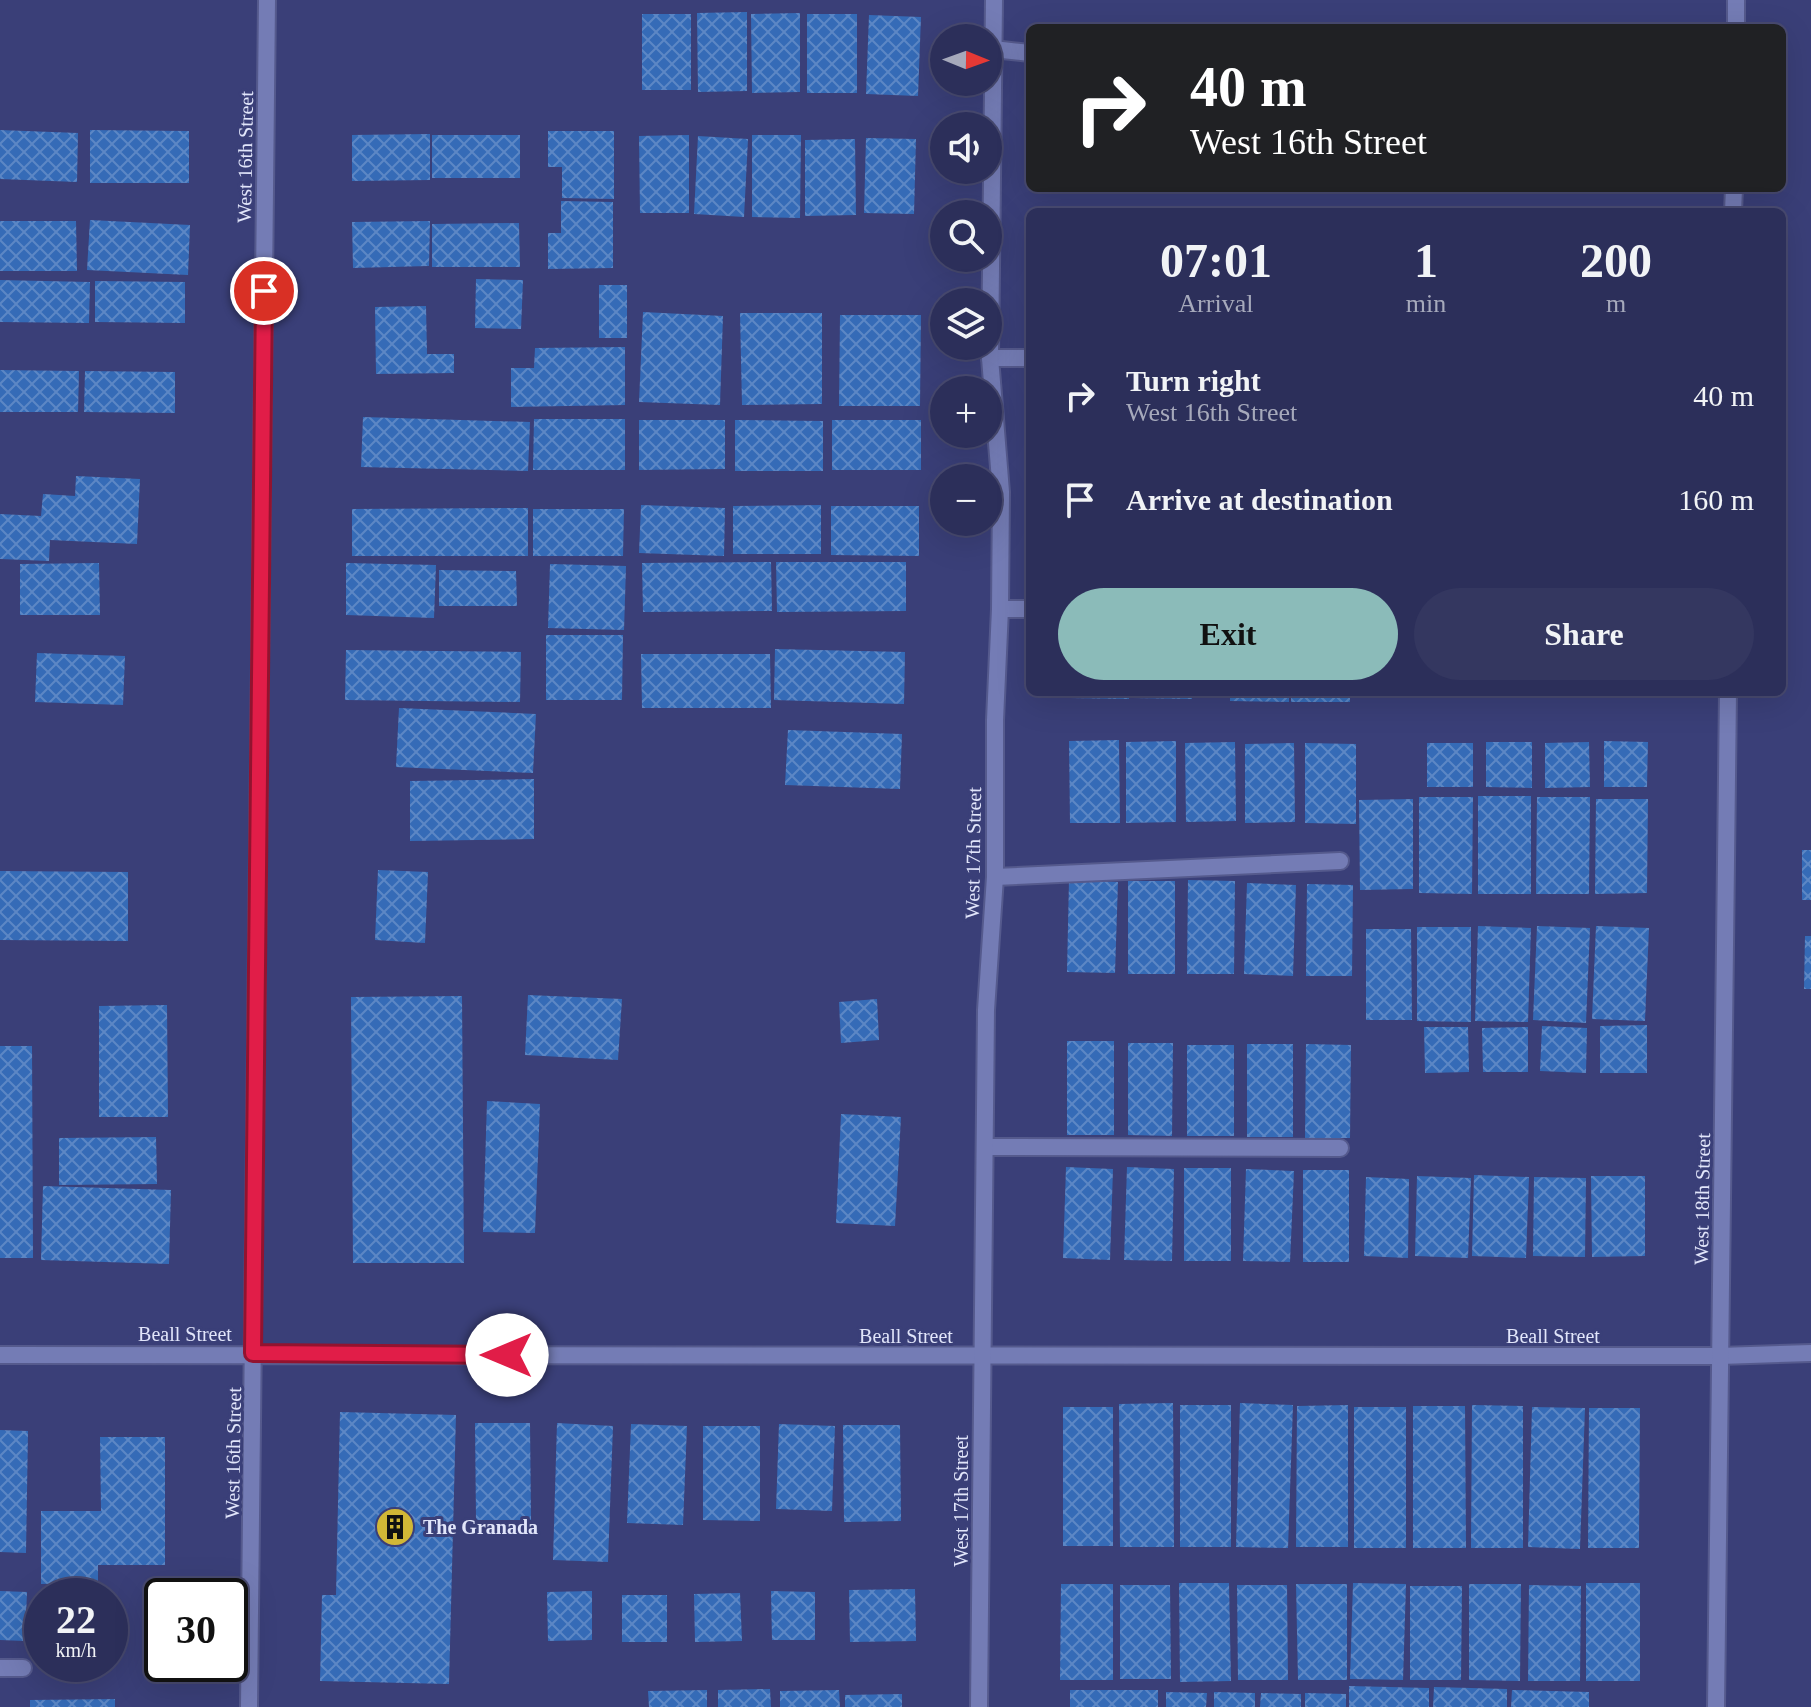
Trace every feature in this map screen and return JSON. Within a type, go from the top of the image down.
[{"type":"street","name":"West 16th Street","points":[[249,1707],[267,0]]},
{"type":"street","name":"West 17th Street","points":[[994,0],[994,24]]},
{"type":"street","points":[[1736,0],[1736,24]]},
{"type":"street","points":[[1002,50],[1026,53]]},
{"type":"street","name":"West 17th Street","points":[[991,288],[993,96]]},
{"type":"street","points":[[1002,358],[1026,358]]},
{"type":"street","name":"West 17th Street","points":[[979,1707],[986,1010],[995,877],[995,720],[1001,492],[990,360]]},
{"type":"street","points":[[1000,609],[1026,609]]},
{"type":"street","name":"West 18th Street","points":[[1716,1707],[1728,696]]},
{"type":"street","points":[[995,877],[1340,861]]},
{"type":"street","points":[[985,1147],[1340,1148]]},
{"type":"street","name":"Beall Street","points":[[0,1355],[253,1353],[983,1357],[1720,1356],[1811,1353]]},
{"type":"street","points":[[0,1668],[23,1668]]},
{"type":"building","points":[[747,12],[747,91],[698,92],[697,13]]},
{"type":"building","points":[[800,13],[800,92],[752,93],[751,14]]},
{"type":"building","points":[[642,14],[691,14],[691,90],[642,90]]},
{"type":"building","points":[[807,14],[857,14],[857,93],[807,93]]},
{"type":"building","points":[[869,15],[921,17],[918,96],[866,94]]},
{"type":"building","points":[[0,130],[78,133],[77,182],[0,179]]},
{"type":"building","points":[[90,130],[189,131],[189,183],[90,183]]},
{"type":"building","points":[[548,131],[614,131],[614,199],[562,198],[562,167],[548,167]]},
{"type":"building","points":[[430,134],[430,180],[352,181],[352,135]]},
{"type":"building","points":[[432,135],[520,135],[520,178],[432,178]]},
{"type":"building","points":[[689,135],[689,213],[640,213],[639,136]]},
{"type":"building","points":[[752,135],[801,135],[800,218],[752,217]]},
{"type":"building","points":[[698,136],[748,139],[744,217],[694,214]]},
{"type":"building","points":[[866,138],[916,139],[914,214],[864,213]]},
{"type":"building","points":[[855,139],[856,215],[805,216],[805,140]]},
{"type":"building","points":[[561,201],[613,202],[613,268],[548,269],[548,233],[561,233]]},
{"type":"building","points":[[90,220],[190,225],[188,275],[87,270]]},
{"type":"building","points":[[0,221],[76,221],[77,271],[0,271]]},
{"type":"building","points":[[430,221],[429,266],[353,268],[352,222]]},
{"type":"building","points":[[519,223],[520,267],[432,267],[432,224]]},
{"type":"building","points":[[476,279],[523,280],[521,329],[475,328]]},
{"type":"building","points":[[0,280],[90,282],[89,323],[0,322]]},
{"type":"building","points":[[95,281],[185,282],[185,323],[95,322]]},
{"type":"building","points":[[599,285],[627,285],[627,338],[599,338]]},
{"type":"building","points":[[426,306],[427,354],[454,354],[454,373],[376,374],[375,307]]},
{"type":"building","points":[[643,312],[723,316],[720,405],[639,402]]},
{"type":"building","points":[[740,313],[822,313],[822,404],[742,405]]},
{"type":"building","points":[[840,315],[921,315],[920,406],[839,406]]},
{"type":"building","points":[[625,347],[625,405],[511,407],[511,368],[534,368],[535,348]]},
{"type":"building","points":[[0,370],[79,371],[78,412],[0,412]]},
{"type":"building","points":[[85,371],[175,372],[175,413],[84,412]]},
{"type":"building","points":[[363,417],[530,422],[528,471],[361,467]]},
{"type":"building","points":[[534,419],[625,419],[625,470],[533,470]]},
{"type":"building","points":[[639,420],[725,420],[725,469],[639,470]]},
{"type":"building","points":[[735,420],[823,421],[823,471],[735,471]]},
{"type":"building","points":[[832,420],[921,420],[921,470],[832,470]]},
{"type":"building","points":[[76,476],[140,479],[137,544],[50,540],[49,561],[0,559],[0,514],[41,516],[43,494],[75,496]]},
{"type":"building","points":[[641,505],[725,508],[724,556],[639,553]]},
{"type":"building","points":[[821,505],[821,554],[733,554],[733,506]]},
{"type":"building","points":[[831,506],[919,506],[919,556],[831,555]]},
{"type":"building","points":[[528,508],[528,556],[352,556],[352,509]]},
{"type":"building","points":[[533,509],[624,509],[623,556],[533,556]]},
{"type":"building","points":[[771,562],[772,611],[643,612],[642,563]]},
{"type":"building","points":[[776,562],[906,562],[906,611],[777,612]]},
{"type":"building","points":[[99,563],[100,615],[20,615],[20,564]]},
{"type":"building","points":[[346,563],[436,565],[434,618],[346,615]]},
{"type":"building","points":[[550,564],[626,566],[624,630],[548,628]]},
{"type":"building","points":[[439,570],[516,571],[517,606],[439,606]]},
{"type":"building","points":[[546,635],[623,635],[622,700],[546,700]]},
{"type":"building","points":[[775,649],[905,652],[904,704],[774,700]]},
{"type":"building","points":[[346,650],[521,652],[520,702],[345,700]]},
{"type":"building","points":[[37,653],[125,656],[123,705],[35,702]]},
{"type":"building","points":[[641,654],[770,654],[771,708],[642,708]]},
{"type":"building","points":[[1070,696],[1129,696],[1129,699]]},
{"type":"building","points":[[1133,696],[1192,696],[1192,699]]},
{"type":"building","points":[[1230,696],[1289,696],[1289,702],[1230,701]]},
{"type":"building","points":[[1291,696],[1350,696],[1350,702],[1291,702]]},
{"type":"building","points":[[399,708],[536,714],[533,773],[396,767]]},
{"type":"building","points":[[788,730],[902,734],[900,789],[785,785]]},
{"type":"building","points":[[1119,740],[1120,823],[1070,823],[1069,741]]},
{"type":"building","points":[[1176,741],[1176,822],[1126,823],[1126,742]]},
{"type":"building","points":[[1604,741],[1648,742],[1647,787],[1604,787]]},
{"type":"building","points":[[1235,742],[1236,821],[1186,822],[1185,743]]},
{"type":"building","points":[[1486,742],[1532,742],[1532,788],[1486,787]]},
{"type":"building","points":[[1589,742],[1590,787],[1545,788],[1545,743]]},
{"type":"building","points":[[1294,743],[1295,822],[1245,823],[1245,744]]},
{"type":"building","points":[[1305,743],[1356,744],[1356,824],[1305,823]]},
{"type":"building","points":[[1427,743],[1473,743],[1473,787],[1427,787]]},
{"type":"building","points":[[534,779],[534,839],[410,841],[410,781]]},
{"type":"building","points":[[1478,796],[1531,796],[1531,894],[1478,894]]},
{"type":"building","points":[[1419,797],[1473,797],[1472,894],[1419,893]]},
{"type":"building","points":[[1537,797],[1590,797],[1589,894],[1536,894]]},
{"type":"building","points":[[1413,799],[1413,889],[1360,890],[1359,800]]},
{"type":"building","points":[[1596,799],[1648,799],[1647,893],[1595,894]]},
{"type":"building","points":[[1802,850],[1811,850],[1811,900],[1802,900]]},
{"type":"building","points":[[378,870],[428,872],[425,943],[375,940]]},
{"type":"building","points":[[0,871],[128,872],[128,941],[0,940]]},
{"type":"building","points":[[1069,880],[1118,882],[1115,973],[1067,972]]},
{"type":"building","points":[[1188,880],[1235,881],[1234,974],[1187,974]]},
{"type":"building","points":[[1128,881],[1175,881],[1175,974],[1128,974]]},
{"type":"building","points":[[1247,883],[1296,885],[1293,976],[1244,974]]},
{"type":"building","points":[[1307,884],[1353,885],[1352,976],[1306,976]]},
{"type":"building","points":[[1478,926],[1531,928],[1528,1022],[1475,1021]]},
{"type":"building","points":[[1537,926],[1590,928],[1586,1023],[1533,1020]]},
{"type":"building","points":[[1596,926],[1649,928],[1645,1021],[1592,1019]]},
{"type":"building","points":[[1417,927],[1471,927],[1471,1022],[1417,1021]]},
{"type":"building","points":[[1366,929],[1411,929],[1412,1020],[1366,1020]]},
{"type":"building","points":[[1805,936],[1811,936],[1811,989],[1804,989]]},
{"type":"building","points":[[528,995],[622,999],[618,1060],[525,1055]]},
{"type":"building","points":[[462,996],[464,1263],[353,1263],[351,997]]},
{"type":"building","points":[[877,999],[879,1040],[841,1043],[839,1002]]},
{"type":"building","points":[[167,1005],[168,1117],[99,1117],[99,1006]]},
{"type":"building","points":[[1647,1025],[1647,1073],[1600,1073],[1600,1026]]},
{"type":"building","points":[[1542,1026],[1587,1028],[1586,1073],[1540,1071]]},
{"type":"building","points":[[1424,1027],[1468,1027],[1469,1072],[1425,1073]]},
{"type":"building","points":[[1528,1027],[1528,1072],[1483,1072],[1482,1028]]},
{"type":"building","points":[[1067,1041],[1114,1041],[1114,1135],[1067,1135]]},
{"type":"building","points":[[1128,1043],[1173,1043],[1172,1136],[1128,1135]]},
{"type":"building","points":[[1247,1044],[1293,1044],[1293,1137],[1247,1137]]},
{"type":"building","points":[[1306,1044],[1351,1045],[1350,1138],[1305,1138]]},
{"type":"building","points":[[1187,1045],[1234,1045],[1234,1136],[1187,1136]]},
{"type":"building","points":[[0,1046],[32,1046],[33,1258],[0,1258]]},
{"type":"building","points":[[487,1101],[540,1104],[535,1233],[483,1232]]},
{"type":"building","points":[[841,1114],[901,1117],[895,1226],[836,1223]]},
{"type":"building","points":[[156,1137],[157,1184],[59,1185],[59,1138]]},
{"type":"building","points":[[1066,1167],[1113,1169],[1110,1260],[1063,1258]]},
{"type":"building","points":[[1127,1167],[1174,1169],[1172,1261],[1124,1260]]},
{"type":"building","points":[[1184,1168],[1231,1168],[1231,1261],[1184,1261]]},
{"type":"building","points":[[1246,1169],[1294,1171],[1290,1262],[1243,1261]]},
{"type":"building","points":[[1303,1170],[1349,1170],[1349,1262],[1303,1262]]},
{"type":"building","points":[[1474,1175],[1529,1177],[1526,1258],[1472,1256]]},
{"type":"building","points":[[1417,1176],[1471,1178],[1468,1258],[1415,1256]]},
{"type":"building","points":[[1591,1176],[1645,1176],[1645,1256],[1592,1257]]},
{"type":"building","points":[[1366,1177],[1409,1179],[1408,1258],[1364,1256]]},
{"type":"building","points":[[1534,1177],[1586,1178],[1585,1257],[1533,1256]]},
{"type":"building","points":[[43,1186],[171,1190],[169,1264],[41,1260]]},
{"type":"building","points":[[1173,1403],[1174,1547],[1120,1547],[1119,1404]]},
{"type":"building","points":[[1240,1403],[1293,1405],[1288,1548],[1236,1547]]},
{"type":"building","points":[[1180,1405],[1231,1405],[1231,1547],[1180,1547]]},
{"type":"building","points":[[1348,1405],[1348,1547],[1296,1547],[1297,1406]]},
{"type":"building","points":[[1472,1405],[1523,1406],[1523,1548],[1471,1548]]},
{"type":"building","points":[[1413,1406],[1465,1406],[1466,1548],[1413,1548]]},
{"type":"building","points":[[1063,1407],[1113,1407],[1113,1546],[1063,1546]]},
{"type":"building","points":[[1354,1407],[1406,1407],[1406,1548],[1354,1548]]},
{"type":"building","points":[[1532,1407],[1585,1408],[1580,1549],[1528,1547]]},
{"type":"building","points":[[1589,1408],[1640,1408],[1639,1548],[1588,1548]]},
{"type":"building","name":"The Granada","points":[[340,1412],[456,1415],[449,1684],[320,1681],[322,1595],[336,1595]]},
{"type":"building","points":[[475,1423],[530,1423],[531,1520],[476,1520]]},
{"type":"building","points":[[557,1423],[613,1426],[608,1562],[553,1560]]},
{"type":"building","points":[[631,1424],[687,1426],[683,1525],[627,1523]]},
{"type":"building","points":[[779,1424],[835,1426],[832,1511],[776,1509]]},
{"type":"building","points":[[843,1425],[900,1425],[901,1521],[844,1522]]},
{"type":"building","points":[[703,1426],[760,1426],[760,1521],[703,1520]]},
{"type":"building","points":[[0,1430],[28,1431],[26,1553],[0,1552]]},
{"type":"building","points":[[100,1437],[165,1437],[165,1565],[98,1565],[98,1578],[41,1578],[41,1511],[101,1511]]},
{"type":"building","points":[[1179,1583],[1229,1583],[1231,1681],[1180,1682]]},
{"type":"building","points":[[1353,1583],[1406,1584],[1403,1680],[1350,1679]]},
{"type":"building","points":[[1586,1583],[1640,1583],[1640,1681],[1586,1681]]},
{"type":"building","points":[[1061,1584],[1113,1584],[1113,1680],[1060,1680]]},
{"type":"building","points":[[1296,1584],[1347,1584],[1347,1680],[1298,1680]]},
{"type":"building","points":[[1469,1584],[1521,1584],[1520,1681],[1469,1680]]},
{"type":"building","points":[[1120,1585],[1170,1585],[1171,1679],[1120,1679]]},
{"type":"building","points":[[1237,1585],[1287,1585],[1288,1680],[1238,1680]]},
{"type":"building","points":[[1529,1585],[1581,1586],[1580,1681],[1528,1681]]},
{"type":"building","points":[[1410,1586],[1462,1586],[1461,1680],[1410,1680]]},
{"type":"building","points":[[915,1589],[916,1641],[850,1642],[849,1590]]},
{"type":"building","points":[[0,1591],[24,1592],[24,1641],[0,1640]]},
{"type":"building","points":[[592,1591],[592,1640],[548,1641],[547,1592]]},
{"type":"building","points":[[771,1591],[815,1592],[815,1640],[772,1640]]},
{"type":"building","points":[[740,1593],[742,1641],[695,1642],[694,1594]]},
{"type":"building","points":[[622,1595],[667,1595],[667,1642],[622,1642]]},
{"type":"building","points":[[1349,1686],[1429,1688],[1429,1707],[1349,1707]]},
{"type":"building","points":[[1434,1687],[1507,1689],[1507,1707],[1433,1707]]},
{"type":"building","points":[[770,1689],[771,1707],[718,1707],[718,1690]]},
{"type":"building","points":[[707,1690],[707,1707],[649,1707],[648,1691]]},
{"type":"building","points":[[839,1690],[840,1707],[780,1707],[780,1691]]},
{"type":"building","points":[[1070,1690],[1158,1690],[1158,1707],[1070,1707]]},
{"type":"building","points":[[1512,1690],[1589,1692],[1589,1707],[1511,1707]]},
{"type":"building","points":[[1166,1692],[1207,1693],[1206,1707],[1166,1707]]},
{"type":"building","points":[[1214,1692],[1255,1693],[1255,1707],[1214,1707]]},
{"type":"building","points":[[1261,1693],[1301,1694],[1301,1707],[1260,1707]]},
{"type":"building","points":[[1305,1693],[1346,1694],[1346,1707],[1305,1707]]},
{"type":"building","points":[[902,1694],[902,1707],[845,1707],[845,1695]]},
{"type":"building","points":[[115,1699],[115,1707],[30,1707],[30,1700]]},
{"type":"place","name":"The Granada","points":[[395,1527]]},
{"type":"route","points":[[264,291],[253,1353],[507,1355]]}]
